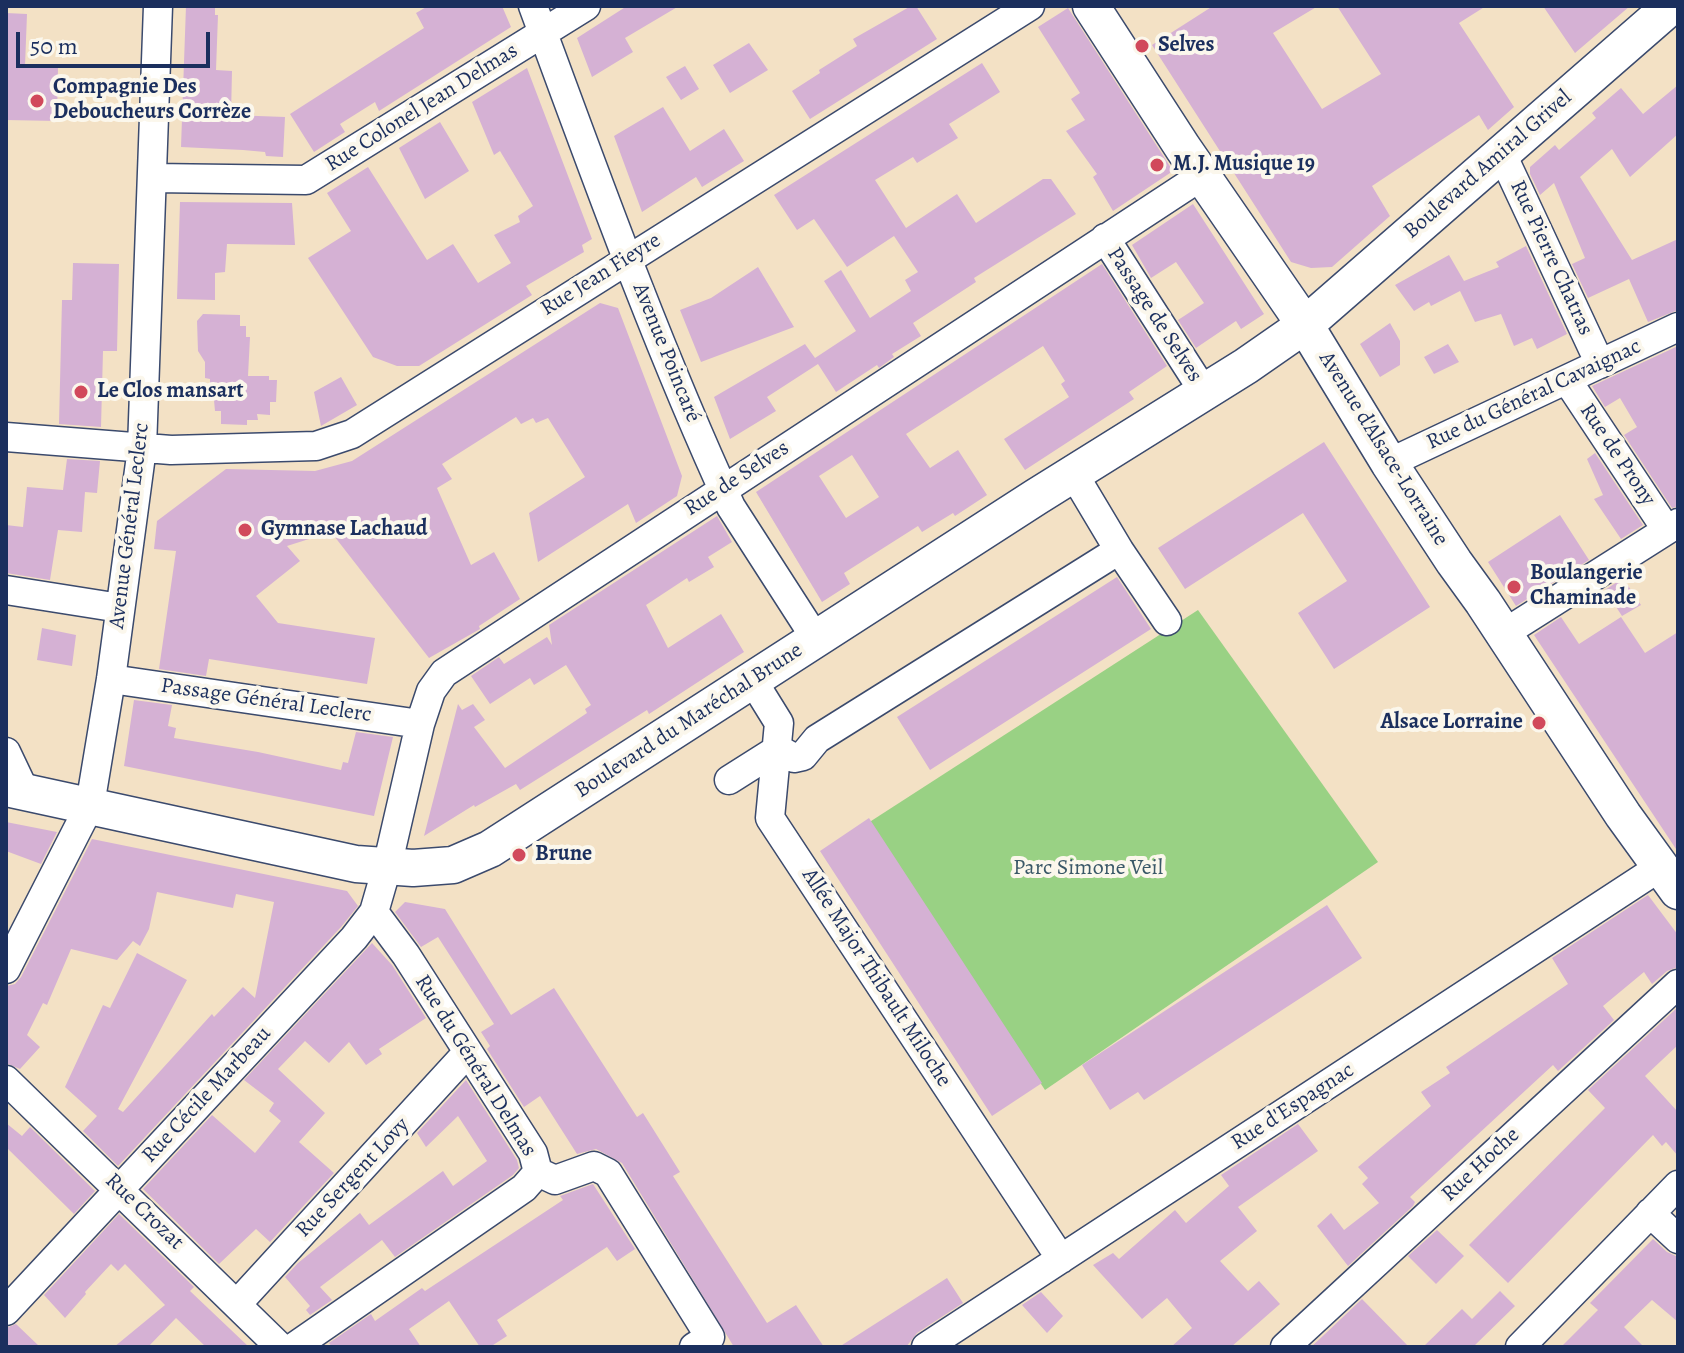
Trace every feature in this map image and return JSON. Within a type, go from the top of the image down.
[{"type":"main road","name":"Avenue d'Alsace-Lorraine","points":[[1091,6],[1305,325],[1389,463],[1669,879]]},
{"type":"main road","name":"Boulevard Amiral Grivel","points":[[1305,325],[1671,6]]},
{"type":"main road","name":"Boulevard du Maréchal Brune","points":[[16,790],[356,864],[387,867],[453,865],[490,849],[1305,325]]},
{"type":"street","name":"Avenue Général Leclerc","points":[[6,969],[90,805],[111,679],[142,448],[158,6]]},
{"type":"street","name":"Avenue Poincaré","points":[[533,6],[628,258],[722,489],[816,639]]},
{"type":"street","name":"Rue Colonel Jean Delmas","points":[[153,178],[306,180],[586,6]]},
{"type":"street","name":"Rue Jean Fieyre","points":[[6,437],[171,450],[316,446],[352,434],[1030,6]]},
{"type":"street","name":"Rue Pierre Chatras","points":[[1501,152],[1600,364]]},
{"type":"street","name":"Rue de Selves","points":[[387,867],[420,724],[431,691],[444,673],[1203,175]]},
{"type":"street","name":"Passage de Selves","points":[[1105,238],[1204,392]]},
{"type":"street","name":"Rue du Général Cavaignac","points":[[1389,463],[1678,327]]},
{"type":"street","name":"Rue de Prony","points":[[1567,380],[1672,526]]},
{"type":"street","points":[[1073,473],[1119,550],[1167,621]]},
{"type":"street","points":[[1503,634],[1672,526]]},
{"type":"street","points":[[729,780],[779,736],[817,739],[1119,550]]},
{"type":"street","points":[[6,590],[120,608]]},
{"type":"street","name":"Passage Général Leclerc","points":[[111,679],[420,724]]},
{"type":"street","points":[[753,681],[779,736]]},
{"type":"street","name":"Allée Major Thibault Miloche","points":[[779,736],[770,818],[1061,1259]]},
{"type":"street","points":[[6,752],[16,790]]},
{"type":"street","name":"Rue Cécile Marbeau","points":[[10,1300],[120,1188],[354,938],[374,912],[387,867]]},
{"type":"street","name":"Rue d'Espagnac","points":[[926,1347],[1061,1259],[1669,879]]},
{"type":"street","name":"Rue du Général Delmas","points":[[294,1347],[524,1188],[538,1172],[533,1153],[406,955],[374,912]]},
{"type":"street","name":"Rue Hoche","points":[[1285,1347],[1678,984]]},
{"type":"street","name":"Rue Sergent Lovy","points":[[237,1304],[468,1052]]},
{"type":"street","name":"Rue Crozat","points":[[6,1080],[280,1347]]},
{"type":"street","points":[[538,1172],[555,1180],[594,1166],[608,1173],[710,1337],[694,1347]]},
{"type":"street","points":[[1520,1347],[1678,1185]]},
{"type":"street","points":[[1650,1213],[1678,1239]]},
{"type":"green space","name":"Parc Simone Veil","points":[[1198,610],[1378,862],[1045,1090],[868,823]]},
{"type":"building","points":[[186,6],[215,6],[215,15],[218,15],[216,70],[232,71],[231,115],[285,117],[283,157],[266,156],[265,152],[181,147]]},
{"type":"building","points":[[428,6],[502,6],[511,27],[379,111],[375,102],[340,124],[345,132],[314,152],[290,114],[424,28],[416,13]]},
{"type":"building","points":[[627,6],[679,6],[625,38],[633,52],[592,77],[577,38]]},
{"type":"building","points":[[916,6],[937,39],[810,119],[792,91],[857,46],[853,39]]},
{"type":"building","points":[[1213,6],[1318,6],[1273,33],[1322,109],[1381,74],[1337,6],[1486,6],[1459,23],[1514,107],[1488,130],[1479,115],[1372,186],[1390,216],[1332,267],[1311,268],[1291,262],[1152,45]]},
{"type":"building","points":[[1543,6],[1630,6],[1575,53]]},
{"type":"building","points":[[1068,8],[1173,171],[1113,211],[1093,177],[1097,174],[1066,131],[1085,120],[1071,99],[1080,93],[1038,27]]},
{"type":"building","points":[[6,13],[27,14],[25,66],[58,67],[57,121],[6,120]]},
{"type":"building","points":[[749,43],[768,70],[730,93],[713,65]]},
{"type":"building","points":[[982,63],[1000,92],[949,124],[958,138],[917,163],[913,157],[875,180],[906,228],[957,194],[976,223],[1043,179],[1051,179],[1076,214],[974,278],[976,282],[913,323],[921,336],[892,354],[894,357],[879,368],[877,365],[836,392],[818,364],[767,397],[776,411],[730,439],[714,397],[805,344],[815,358],[856,331],[824,281],[841,270],[870,318],[911,291],[905,280],[918,272],[894,236],[847,267],[814,219],[797,230],[774,195]]},
{"type":"building","points":[[685,66],[699,89],[681,100],[666,77]]},
{"type":"building","points":[[527,68],[592,239],[582,245],[584,252],[526,286],[532,295],[419,366],[397,366],[373,357],[308,258],[351,231],[327,193],[368,167],[427,260],[453,244],[478,283],[511,263],[494,235],[520,222],[518,216],[533,206],[500,151],[494,155],[472,102]]},
{"type":"building","points":[[1678,85],[1678,134],[1630,177],[1612,149],[1580,177],[1632,260],[1678,239],[1678,310],[1648,322],[1629,279],[1588,298],[1572,264],[1585,258],[1554,183],[1540,195],[1530,167],[1555,145],[1559,150],[1596,118],[1592,113],[1621,88],[1643,114]]},
{"type":"building","points":[[663,107],[690,151],[724,129],[744,161],[702,187],[696,177],[642,212],[614,136]]},
{"type":"building","points":[[440,122],[469,171],[425,199],[399,148]]},
{"type":"building","points":[[180,202],[292,203],[295,245],[227,244],[225,272],[215,273],[215,300],[177,299]]},
{"type":"building","points":[[1193,204],[1264,314],[1241,329],[1236,321],[1196,348],[1178,320],[1204,303],[1176,262],[1151,278],[1132,245]]},
{"type":"building","points":[[1526,246],[1567,334],[1537,349],[1532,338],[1514,346],[1501,314],[1475,322],[1460,291],[1414,311],[1395,285],[1449,255],[1464,281],[1499,267],[1496,262]]},
{"type":"building","name":"Le Clos mansart","points":[[73,263],[119,264],[117,351],[103,351],[101,427],[59,424],[62,300],[72,300]]},
{"type":"building","points":[[1102,264],[1167,366],[1129,392],[1134,399],[1025,470],[1004,439],[1069,397],[1061,384],[1065,381],[1043,346],[906,434],[930,468],[958,450],[987,495],[955,516],[953,513],[922,532],[918,526],[844,573],[850,584],[822,602],[756,492]],"holes":[[[852,455],[879,497],[846,518],[819,476]]]},
{"type":"building","points":[[758,267],[794,327],[701,362],[680,310],[711,298]]},
{"type":"building","points":[[600,303],[618,308],[682,476],[677,496],[636,523],[628,504],[538,562],[529,513],[585,477],[548,418],[536,423],[533,418],[521,424],[516,417],[442,464],[452,479],[437,488],[471,565],[494,552],[520,599],[479,626],[480,629],[429,658],[331,532],[287,546],[300,561],[256,596],[278,623],[375,638],[367,684],[209,659],[206,676],[159,669],[176,551],[154,549],[157,521],[226,469],[315,471],[352,461]]},
{"type":"building","points":[[203,314],[240,315],[240,326],[246,326],[246,337],[250,337],[248,376],[269,376],[269,380],[277,380],[276,402],[270,402],[270,415],[257,414],[258,420],[247,420],[247,425],[221,424],[221,411],[215,411],[214,400],[210,400],[210,379],[205,378],[205,362],[198,351],[197,321]]},
{"type":"building","points":[[1390,323],[1400,341],[1400,365],[1380,377],[1360,344]]},
{"type":"building","points":[[1448,344],[1459,362],[1434,374],[1424,357]]},
{"type":"building","points":[[1678,346],[1678,506],[1672,508],[1624,435],[1637,427],[1620,398],[1605,407],[1592,386]]},
{"type":"building","points":[[341,377],[357,405],[321,426],[314,392]]},
{"type":"building","points":[[1324,442],[1430,607],[1334,669],[1298,613],[1347,581],[1303,513],[1185,589],[1158,548]]},
{"type":"building","points":[[1595,453],[1643,525],[1621,539],[1594,499],[1603,495],[1587,459]]},
{"type":"building","points":[[67,459],[100,461],[97,493],[85,492],[82,532],[58,530],[50,580],[6,573],[6,525],[23,527],[27,487],[63,490]]},
{"type":"building","points":[[1560,515],[1589,560],[1516,606],[1488,562]]},
{"type":"building","points":[[717,516],[732,542],[708,557],[714,567],[689,582],[687,578],[646,605],[668,648],[721,614],[744,652],[649,714],[647,710],[520,790],[516,784],[424,836],[458,704],[462,710],[473,704],[485,720],[474,727],[505,768],[587,713],[585,709],[591,705],[566,665],[534,685],[530,678],[490,704],[471,676],[499,657],[504,664],[547,637],[552,645],[549,625]]},
{"type":"building","points":[[1117,577],[1151,629],[930,770],[897,717]]},
{"type":"building","points":[[1623,578],[1641,605],[1622,616],[1605,590]]},
{"type":"building","points":[[1561,617],[1579,644],[1621,617],[1645,653],[1678,632],[1678,852],[1534,635]]},
{"type":"building","points":[[42,628],[76,635],[72,666],[37,660]]},
{"type":"building","points":[[134,700],[172,705],[168,726],[176,728],[174,738],[341,770],[343,762],[348,763],[356,732],[393,737],[374,816],[124,766]]},
{"type":"building","points":[[869,818],[1042,1083],[992,1116],[820,851]]},
{"type":"building","points":[[6,822],[57,832],[41,864],[6,851]]},
{"type":"building","points":[[92,839],[347,891],[358,906],[118,1166],[83,1131],[97,1116],[65,1087],[103,1005],[110,1008],[137,953],[187,980],[118,1109],[123,1112],[212,1014],[214,1017],[243,987],[255,998],[274,902],[236,894],[233,908],[157,892],[149,929],[140,946],[133,941],[117,960],[71,949],[47,1005],[43,1003],[27,1035],[40,1047],[20,1069],[6,1063],[6,986],[15,984],[21,977]]},
{"type":"building","points":[[1648,895],[1678,935],[1678,967],[1667,971],[1652,984],[1644,972],[1603,1006],[1614,1020],[1558,1071],[1553,1065],[1410,1197],[1415,1202],[1413,1206],[1348,1266],[1317,1226],[1331,1213],[1344,1230],[1379,1203],[1362,1184],[1368,1178],[1358,1167],[1431,1106],[1421,1092],[1450,1073],[1446,1067],[1568,984],[1552,958]]},
{"type":"building","points":[[405,902],[445,909],[511,1015],[554,988],[637,1117],[643,1113],[680,1172],[673,1176],[767,1323],[796,1305],[824,1347],[734,1347],[622,1163],[596,1149],[577,1154],[540,1096],[524,1107],[487,1049],[490,1046],[481,1032],[494,1024],[438,937],[421,947],[395,912]]},
{"type":"building","points":[[1327,905],[1362,958],[1144,1100],[1138,1092],[1110,1110],[1082,1065]]},
{"type":"building","points":[[372,943],[392,965],[426,1018],[379,1049],[382,1054],[366,1065],[349,1042],[329,1063],[305,1041],[278,1069],[325,1113],[299,1142],[334,1173],[270,1242],[256,1229],[219,1264],[143,1189],[212,1115],[255,1153],[281,1121],[269,1111],[274,1103],[244,1080]]},
{"type":"building","points":[[1678,1007],[1678,1045],[1645,1076],[1678,1112],[1678,1156],[1666,1142],[1662,1146],[1653,1135],[1508,1283],[1469,1245],[1605,1108],[1588,1090]]},
{"type":"building","points":[[466,1080],[517,1160],[519,1168],[395,1257],[382,1240],[320,1287],[332,1300],[310,1315],[306,1310],[310,1306],[285,1277],[298,1263],[360,1213],[369,1225],[443,1171],[453,1186],[487,1161],[458,1116],[426,1147],[417,1133]]},
{"type":"building","points":[[6,1123],[22,1136],[30,1127],[95,1191],[74,1214],[6,1147]]},
{"type":"building","points":[[1298,1124],[1318,1151],[1238,1207],[1257,1231],[1220,1261],[1248,1291],[1259,1281],[1280,1304],[1231,1347],[1171,1347],[1192,1328],[1167,1298],[1142,1319],[1093,1265],[1113,1253],[1119,1259],[1175,1210],[1186,1223],[1229,1186],[1221,1175]]},
{"type":"building","points":[[593,1184],[635,1249],[617,1261],[607,1247],[497,1320],[507,1336],[490,1347],[480,1347],[449,1301],[409,1329],[421,1347],[332,1347],[329,1343],[371,1314],[375,1321],[422,1288],[425,1291],[563,1200],[560,1196]]},
{"type":"building","points":[[119,1214],[194,1287],[190,1291],[249,1347],[206,1347],[176,1318],[148,1347],[114,1347],[165,1305],[125,1264],[118,1271],[111,1264],[65,1318],[44,1295]]},
{"type":"building","points":[[1437,1230],[1464,1256],[1436,1284],[1408,1256]]},
{"type":"building","points":[[1653,1239],[1678,1257],[1678,1322],[1652,1300],[1624,1327],[1644,1347],[1561,1347],[1598,1310],[1590,1303]]},
{"type":"building","points":[[947,1278],[963,1303],[917,1333],[906,1347],[839,1347]]},
{"type":"building","points":[[1500,1291],[1515,1306],[1473,1347],[1423,1347],[1462,1309],[1472,1319]]},
{"type":"building","points":[[1041,1292],[1063,1316],[1047,1333],[1022,1305]]},
{"type":"building","points":[[1362,1299],[1409,1347],[1311,1347],[1325,1334]]},
{"type":"building","points":[[16,1324],[40,1347],[6,1347],[6,1328]]},
{"type":"place","name":"Selves","points":[[1142,46]]},
{"type":"place","name":"Compagnie Des Deboucheurs Corrèze","points":[[37,101]]},
{"type":"place","name":"M.J. Musique 19","points":[[1157,165]]},
{"type":"place","name":"Le Clos mansart","points":[[81,392]]},
{"type":"place","name":"Gymnase Lachaud","points":[[245,530]]},
{"type":"place","name":"Boulangerie Chaminade","points":[[1514,587]]},
{"type":"place","name":"Alsace Lorraine","points":[[1539,723]]},
{"type":"place","name":"Brune","points":[[519,855]]}]
